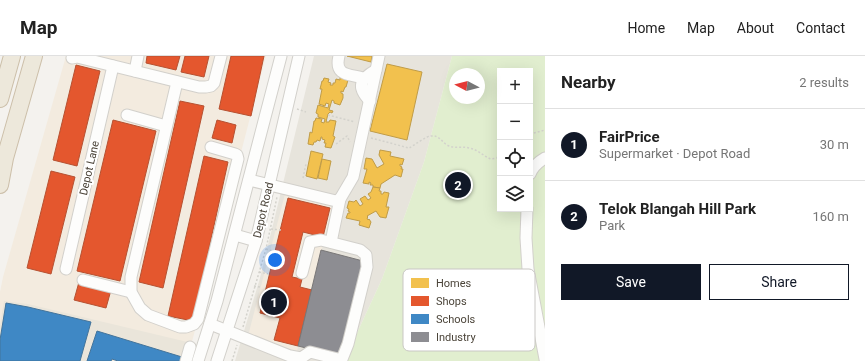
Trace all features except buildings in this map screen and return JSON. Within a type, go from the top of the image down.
[{"type":"highway","points":[[0,99],[12,56]]},
{"type":"highway","points":[[0,185],[5,158],[34,56]]},
{"type":"street","points":[[135,72],[138,56]]},
{"type":"street","points":[[72,58],[77,57],[199,87],[211,86],[214,83],[221,56]]},
{"type":"street","name":"Depot Road","points":[[198,361],[235,235],[281,56]]},
{"type":"street","name":"Depot Road","points":[[217,361],[274,187],[299,56]]},
{"type":"street","points":[[339,56],[339,70],[364,78]]},
{"type":"street","points":[[331,242],[340,199],[353,177],[379,56]]},
{"type":"street","name":"Depot Lane","points":[[66,269],[113,66]]},
{"type":"street","points":[[370,101],[361,90],[364,78],[376,70]]},
{"type":"street","points":[[177,82],[131,277],[131,292],[140,308],[148,315],[156,319],[186,327],[194,324],[198,319],[238,157],[235,154],[211,147]]},
{"type":"street","points":[[127,115],[166,126]]},
{"type":"street","points":[[533,170],[538,162],[545,158]]},
{"type":"street","points":[[249,180],[274,187],[336,200],[340,199]]},
{"type":"street","points":[[527,212],[526,238],[528,269]]},
{"type":"street","points":[[235,235],[256,240]]},
{"type":"street","points":[[210,324],[290,359],[301,358],[314,351],[342,359],[348,344],[367,268],[366,255],[360,250],[331,242],[321,240],[310,242],[302,274]]},
{"type":"street","points":[[83,280],[131,292]]},
{"type":"street","points":[[535,306],[545,359]]},
{"type":"street","points":[[186,361],[190,347]]},
{"type":"path","points":[[297,109],[306,112]]},
{"type":"path","points":[[328,115],[361,123]]},
{"type":"path","points":[[533,133],[545,130]]},
{"type":"path","points":[[336,144],[347,136]]},
{"type":"path","points":[[362,136],[409,148],[427,137],[435,136],[439,137],[449,146],[455,148],[470,148],[491,160],[497,158]]},
{"type":"path","points":[[303,178],[306,164]]},
{"type":"path","points":[[232,361],[266,250],[271,229],[274,187]]},
{"type":"path","points":[[271,229],[281,230]]},
{"type":"path","points":[[266,250],[276,252]]},
{"type":"path","points":[[259,272],[268,274]]},
{"type":"path","points":[[254,286],[260,287]]},
{"type":"shaded area","points":[[66,56],[266,56],[187,361],[0,361],[0,292],[3,277]]},
{"type":"shaded area","points":[[314,56],[452,56],[424,162],[382,279],[344,361],[235,361],[260,278]]},
{"type":"shaded area","points":[[285,194],[333,204],[297,351],[248,336]]},
{"type":"shaded area","points":[[4,301],[28,304],[196,344],[191,361],[0,361],[0,326]]},
{"type":"green space","points":[[452,56],[545,56],[545,361],[344,361],[382,279],[424,162]]},
{"type":"place","name":"Telok Blangah Hill Park","points":[[458,185]]},
{"type":"place","name":"FairPrice","points":[[274,302]]}]
